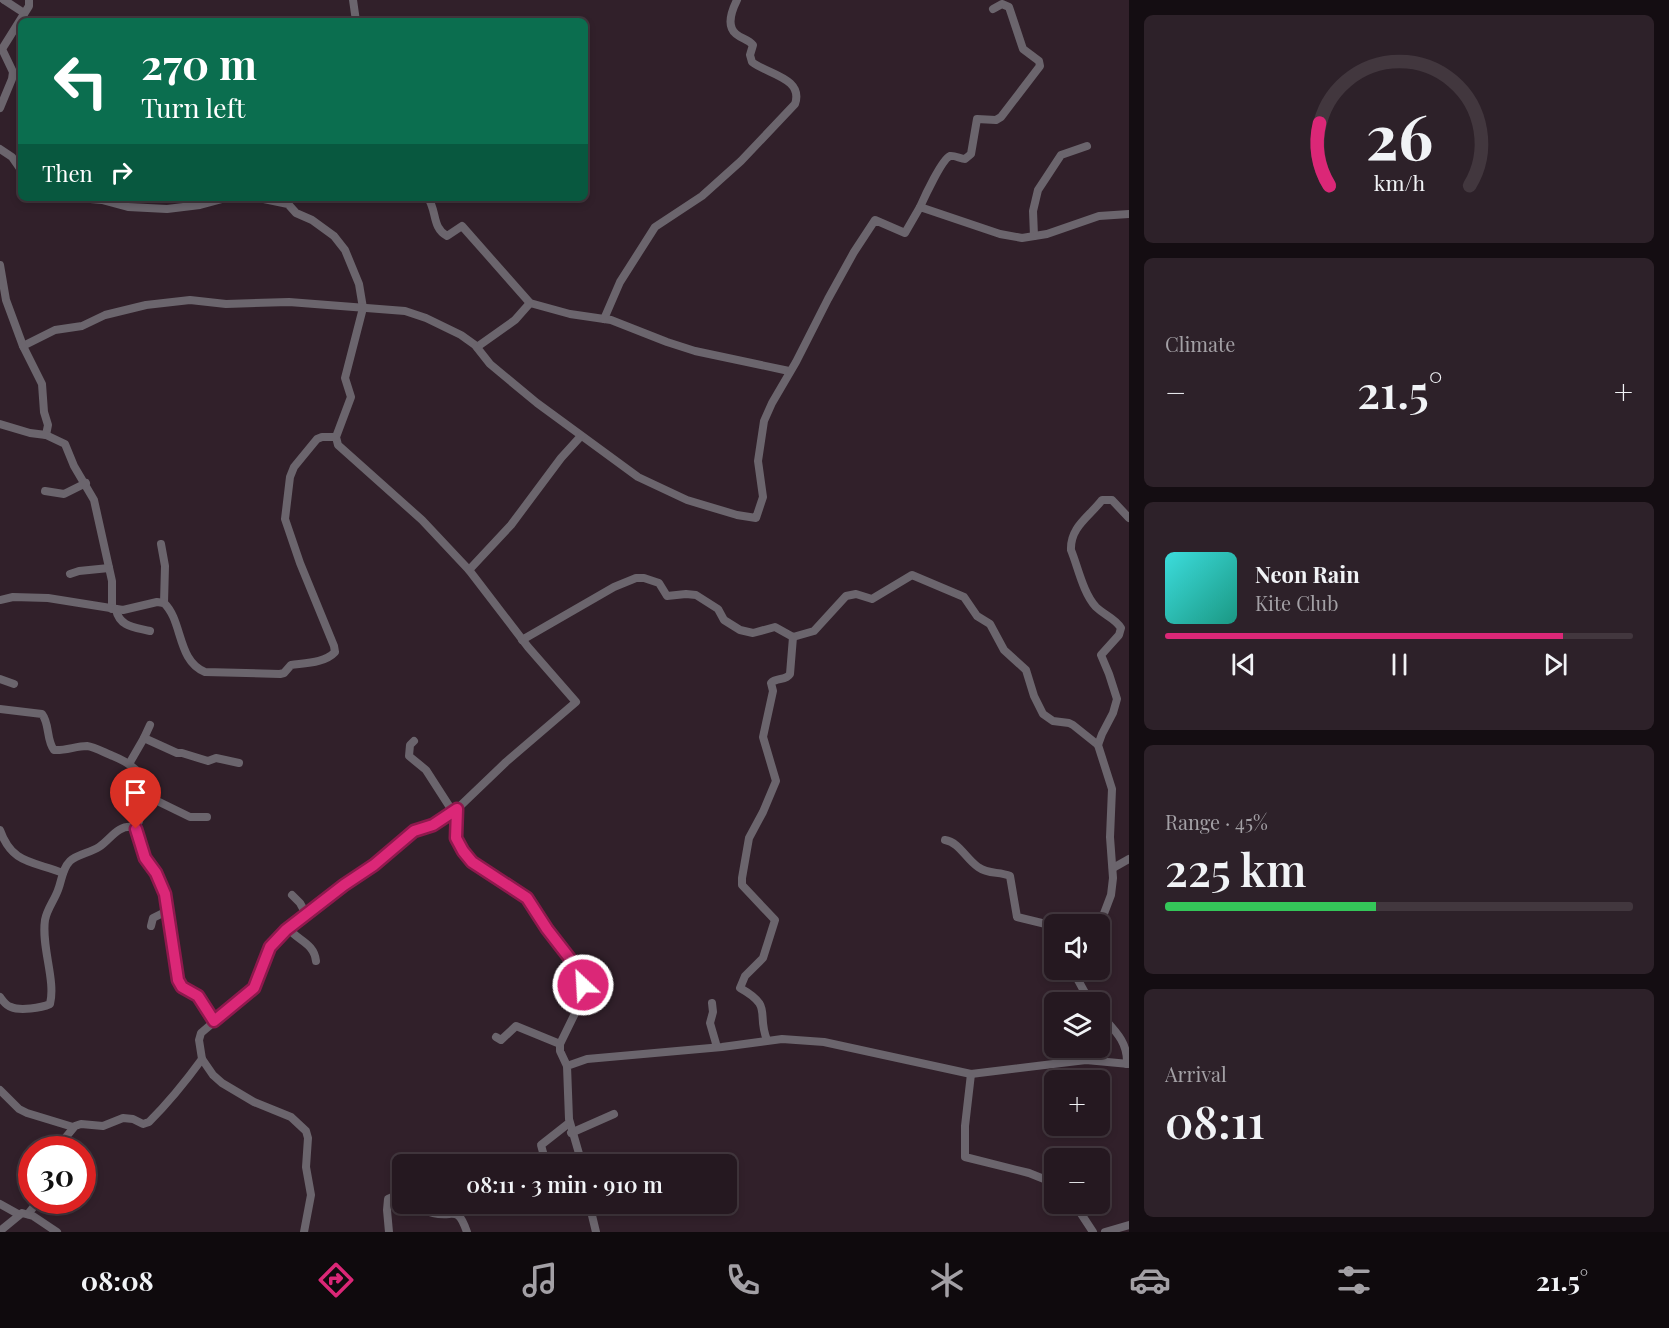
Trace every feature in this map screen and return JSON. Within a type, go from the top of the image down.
[{"type":"street","points":[[4,0],[24,13]]},
{"type":"street","points":[[21,18],[30,4],[29,0]]},
{"type":"street","points":[[353,0],[356,18]]},
{"type":"street","points":[[604,319],[617,288],[655,227],[702,196],[741,161],[795,104],[797,93],[792,84],[752,62],[750,55],[753,45],[732,29],[731,16],[736,0]]},
{"type":"street","points":[[23,346],[55,330],[82,326],[105,315],[157,304],[201,300],[223,304],[289,302],[397,310],[417,314],[461,336],[477,347],[498,372],[581,436],[649,484],[708,507],[756,518],[763,497],[758,461],[764,421],[836,284],[872,224],[875,220],[905,233],[933,180],[948,158],[952,156],[965,159],[971,154],[977,119],[999,119],[1039,68],[1039,61],[1023,49],[1009,7],[1002,4],[993,9]]},
{"type":"street","points":[[0,108],[13,72],[2,49],[18,23]]},
{"type":"street","points":[[1034,236],[1033,211],[1038,190],[1060,156],[1087,146]]},
{"type":"street","points":[[0,148],[12,156],[18,165]]},
{"type":"street","points":[[106,201],[128,207],[167,209],[214,201]]},
{"type":"street","points":[[290,201],[296,213],[312,220],[341,243],[359,284],[363,308],[345,378],[351,397],[336,437],[342,450],[422,520],[469,570],[522,640],[576,702],[506,762],[455,810],[433,825],[414,831],[374,865],[288,928],[270,947],[254,988],[214,1021],[200,1036],[202,1059],[213,1075],[254,1102],[291,1117],[306,1131],[308,1138],[306,1167],[311,1191],[304,1232]]},
{"type":"street","points":[[430,201],[436,224],[442,233],[447,236],[462,226],[530,303],[570,314],[604,319],[695,351],[789,371]]},
{"type":"street","points":[[920,207],[1000,234],[1022,238],[1056,231],[1098,216],[1129,214]]},
{"type":"street","points":[[0,265],[2,289],[23,346],[42,384],[44,412],[48,425],[46,435]]},
{"type":"street","points":[[477,347],[515,320],[530,303]]},
{"type":"street","points":[[0,424],[30,434],[46,435],[65,444],[74,466],[94,500],[113,588],[114,609],[126,625],[150,631]]},
{"type":"street","points":[[469,570],[511,525],[561,458],[581,436]]},
{"type":"street","points":[[161,544],[165,566],[164,603],[178,627],[182,645],[196,667],[205,672],[280,674],[291,665],[320,660],[332,655],[335,652],[334,646],[300,563],[285,519],[289,485],[294,467],[317,439],[336,437]]},
{"type":"street","points":[[45,491],[64,494],[86,483]]},
{"type":"street","points":[[1098,745],[1117,699],[1101,654],[1119,635],[1121,628],[1117,621],[1096,607],[1088,595],[1071,550],[1071,544],[1075,530],[1102,500],[1112,500],[1129,518]]},
{"type":"street","points":[[70,574],[109,568]]},
{"type":"street","points":[[522,640],[626,581],[636,578],[644,578],[659,584],[667,596],[686,594],[699,596],[718,609],[727,622],[740,630],[753,633],[775,627],[793,637],[814,631],[846,596],[856,594],[872,599],[909,576],[964,597],[976,616],[990,624],[1004,650],[1026,670],[1037,705],[1043,714],[1053,721],[1073,725],[1098,745],[1112,789],[1110,837],[1113,868],[1111,895],[1104,914]]},
{"type":"street","points":[[0,600],[13,597],[48,598],[123,610],[157,602],[164,603]]},
{"type":"street","points":[[767,1040],[762,1028],[764,1012],[762,1007],[755,997],[741,988],[746,976],[763,958],[775,920],[742,885],[741,878],[749,837],[776,781],[763,735],[773,691],[771,682],[790,675],[793,637]]},
{"type":"street","points":[[0,679],[14,684]]},
{"type":"street","points":[[0,709],[42,714],[45,718],[50,745],[54,750],[89,746],[129,764],[145,784],[147,796],[136,829],[145,858],[161,882],[169,910],[178,980],[182,987],[198,996],[214,1021]]},
{"type":"street","points":[[129,764],[150,725]]},
{"type":"street","points":[[144,738],[177,753],[208,761],[216,758],[239,763]]},
{"type":"street","points":[[414,741],[409,750],[411,759],[426,770],[455,810],[456,838],[463,851],[472,862],[527,898],[547,929],[578,969],[583,985],[582,999],[560,1044],[560,1051],[567,1066],[569,1123],[578,1154]]},
{"type":"street","points":[[147,796],[190,817],[207,816]]},
{"type":"street","points":[[0,998],[14,1009],[50,1004],[51,987],[44,942],[45,919],[63,873],[73,858],[90,853],[108,841],[115,831],[129,826],[136,829]]},
{"type":"street","points":[[0,830],[8,847],[19,858],[63,873]]},
{"type":"street","points":[[945,840],[954,843],[979,868],[994,874],[1010,876],[1017,916],[1044,923]]},
{"type":"street","points":[[1113,868],[1129,859]]},
{"type":"street","points":[[292,895],[300,903],[307,916]]},
{"type":"street","points":[[151,926],[153,918],[169,910]]},
{"type":"street","points":[[288,928],[295,936],[307,943],[314,952],[316,961]]},
{"type":"street","points":[[712,1003],[713,1012],[710,1023],[717,1047]]},
{"type":"street","points":[[496,1037],[501,1040],[516,1026],[560,1044]]},
{"type":"street","points":[[567,1066],[587,1059],[767,1040],[815,1040],[971,1074],[1086,1060],[1128,1064],[1125,1045],[1110,1026]]},
{"type":"street","points":[[67,1136],[73,1127],[81,1124],[103,1126],[123,1118],[147,1123],[182,1088],[190,1073],[202,1059]]},
{"type":"street","points":[[971,1074],[965,1157],[1044,1179]]},
{"type":"street","points":[[0,1090],[19,1109],[73,1127]]},
{"type":"street","points":[[571,1133],[614,1114]]},
{"type":"street","points":[[543,1154],[541,1145],[569,1123]]},
{"type":"street","points":[[389,1232],[387,1210],[388,1199],[392,1197]]},
{"type":"street","points":[[0,1204],[18,1214],[0,1232]]},
{"type":"street","points":[[28,1214],[57,1232]]},
{"type":"street","points":[[458,1214],[467,1232]]},
{"type":"street","points":[[592,1214],[596,1232]]},
{"type":"street","points":[[1082,1214],[1094,1232]]},
{"type":"street","points":[[1105,1232],[1129,1224]]},
{"type":"route","points":[[136,829],[145,858],[161,882],[165,894],[178,980],[182,987],[198,996],[214,1021],[256,986],[270,947],[286,930],[307,916],[356,875],[374,865],[414,831],[433,825],[457,809],[456,838],[463,851],[472,862],[527,898],[547,929],[574,962],[583,985]]}]
